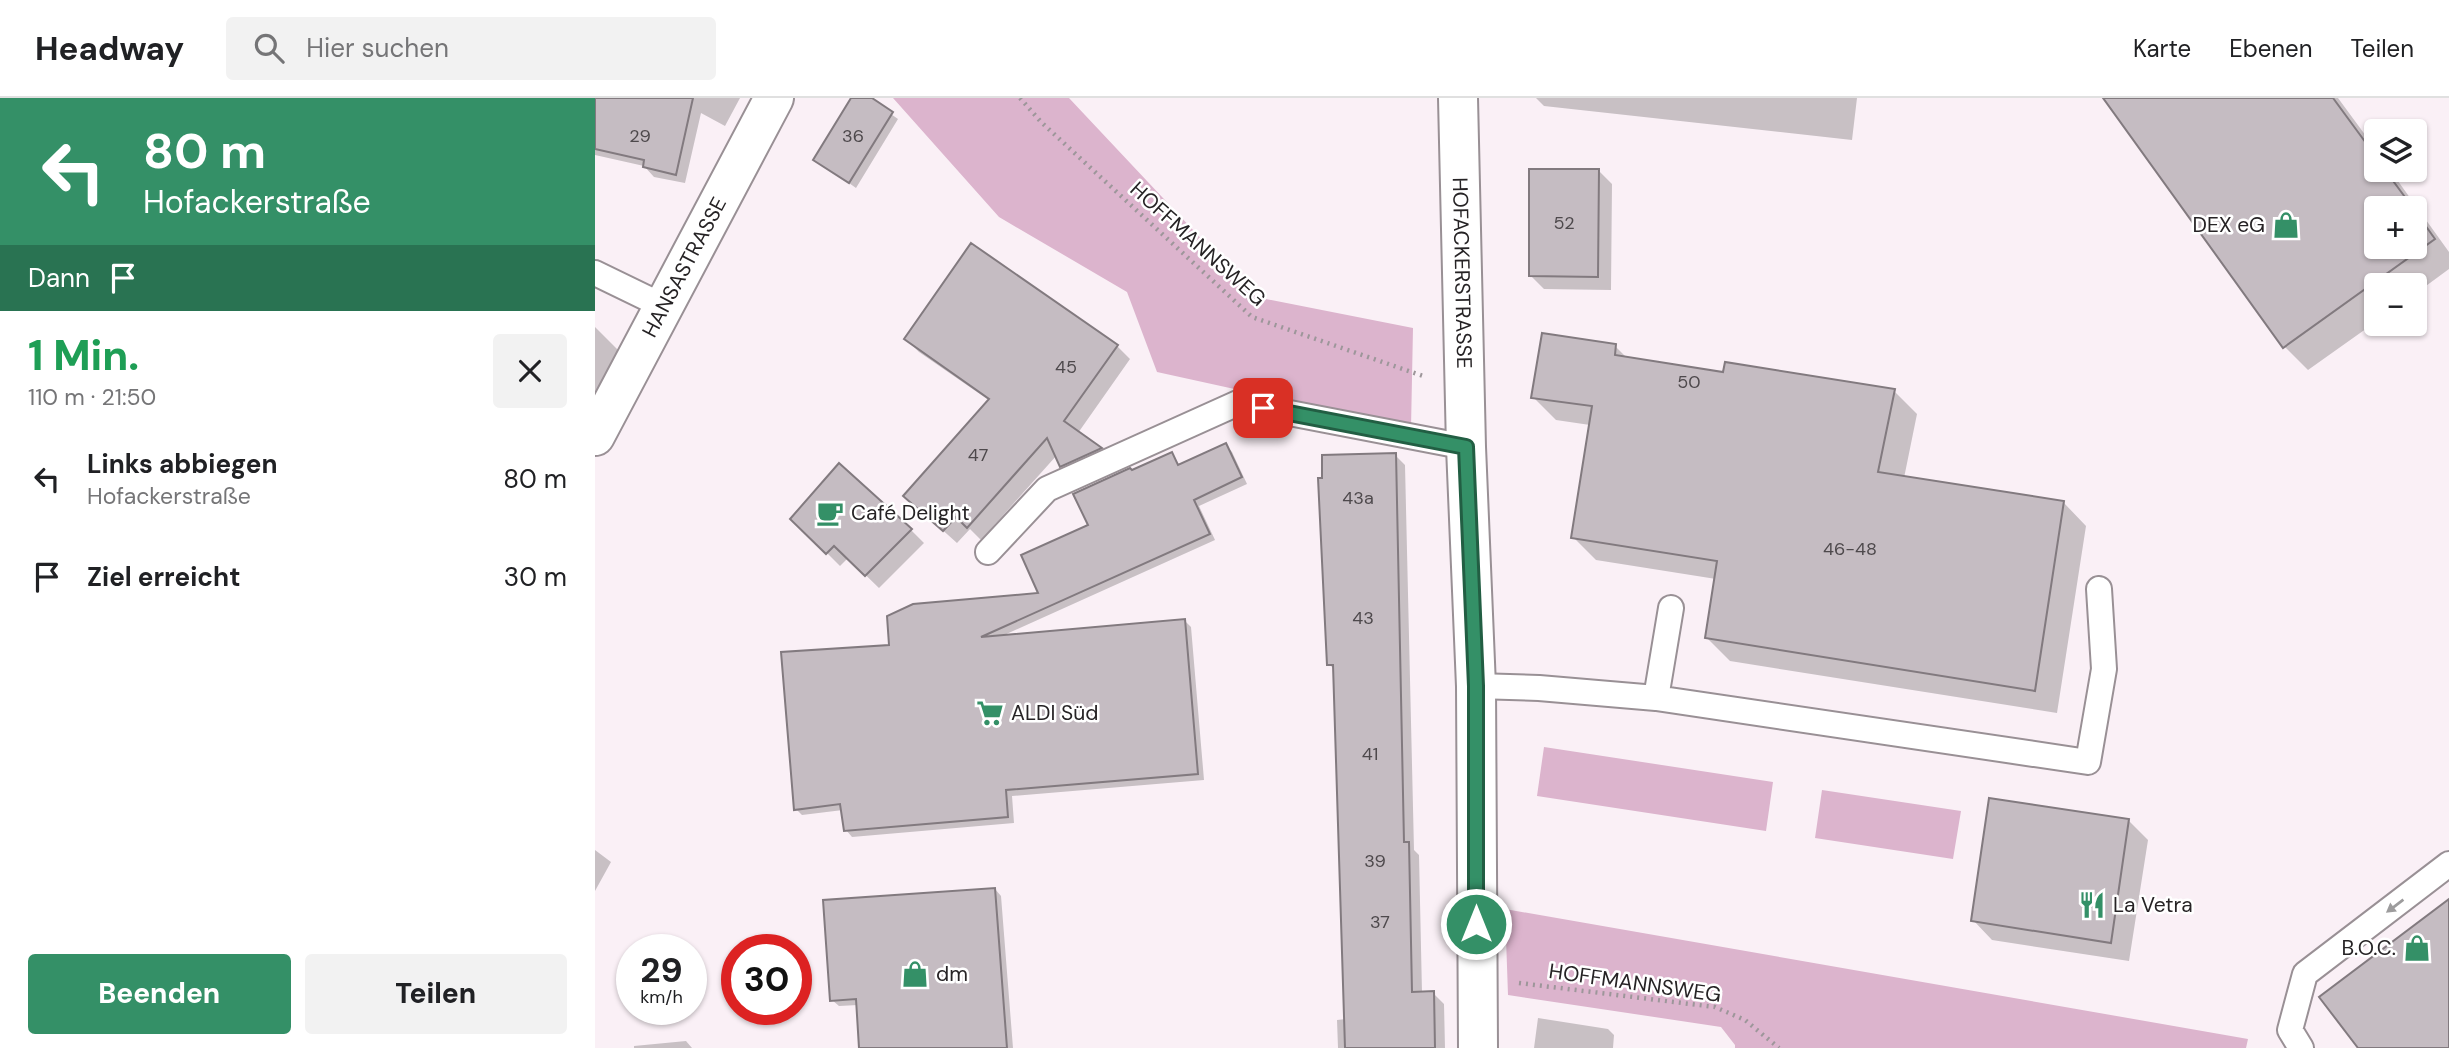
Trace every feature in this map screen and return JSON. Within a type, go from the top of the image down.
[{"type":"street","name":"HANSASTRASSE","points":[[595,436],[774,98]]},
{"type":"street","name":"HOFACKERSTRASSE","points":[[1458,98],[1466,447],[1476,686],[1478,1048]]},
{"type":"lane","points":[[595,273],[663,306]]},
{"type":"lane","points":[[988,552],[1047,489],[1238,403],[1466,447]]},
{"type":"lane","points":[[1476,686],[1539,688],[1656,698],[2088,762],[2104,669],[2099,589]]},
{"type":"lane","points":[[1656,698],[1671,608]]},
{"type":"lane","points":[[2301,1048],[2291,1030],[2305,974],[2449,864]]},
{"type":"path","name":"HOFFMANNSWEG","points":[[1020,98],[1041,122],[1252,317],[1465,391]]},
{"type":"path","name":"HOFFMANNSWEG","points":[[1476,977],[1715,1007],[1745,1020],[1779,1048]]},
{"type":"shaded area","points":[[893,98],[1069,98],[1256,297],[1413,328],[1411,428],[1157,372],[1127,292],[999,217]]},
{"type":"shaded area","points":[[1544,747],[1773,782],[1766,831],[1537,796]]},
{"type":"shaded area","points":[[1822,790],[1961,811],[1953,859],[1815,838]]},
{"type":"shaded area","points":[[1505,909],[2248,1039],[2246,1048],[1735,1048],[1721,1027],[1508,995]]},
{"type":"building","points":[[595,98],[693,98],[676,175],[643,167],[644,160],[595,149]]},
{"type":"building","points":[[851,98],[872,98],[893,112],[849,183],[813,160]]},
{"type":"building","name":"DEX eG","points":[[2103,98],[2333,98],[2364,140],[2364,182],[2394,182],[2404,196],[2364,196],[2364,259],[2407,259],[2388,273],[2364,273],[2364,290],[2283,348]]},
{"type":"building","points":[[1529,169],[1599,169],[1598,277],[1529,276]]},
{"type":"building","name":"DEX eG","points":[[2427,228],[2435,239],[2427,245]]},
{"type":"building","points":[[971,243],[1118,345],[1064,421],[1102,448],[1060,467],[1047,438],[967,528],[956,517],[943,531],[903,496],[989,399],[904,339]]},
{"type":"building","points":[[1542,333],[1616,344],[1615,355],[1723,372],[1725,362],[1895,389],[1878,472],[2064,501],[2035,691],[1705,638],[1717,561],[1571,538],[1592,406],[1531,398]]},
{"type":"building","name":"ALDI Süd","points":[[1226,443],[1242,477],[1194,500],[1210,534],[981,637],[1185,619],[1198,774],[1006,790],[1008,817],[844,831],[840,804],[794,810],[781,652],[889,645],[887,616],[913,604],[1038,593],[1021,555],[1088,525],[1073,494],[1172,452],[1178,465]]},
{"type":"building","points":[[1396,453],[1404,842],[1409,842],[1412,992],[1434,991],[1435,1048],[1345,1048],[1333,665],[1327,665],[1318,478],[1322,478],[1322,455]]},
{"type":"building","name":"Café Delight","points":[[839,463],[912,529],[865,576],[834,546],[826,554],[790,519]]},
{"type":"building","points":[[1989,798],[2129,819],[2111,943],[1971,921]]},
{"type":"building","name":"dm","points":[[995,888],[1007,1048],[859,1048],[856,999],[830,1001],[823,900]]},
{"type":"building","name":"B.O.C.","points":[[2449,899],[2449,1048],[2358,1048],[2319,997]]},
{"type":"place","name":"DEX eG","points":[[2286,225]]},
{"type":"place","name":"Café Delight","points":[[830,513]]},
{"type":"place","name":"ALDI Süd","points":[[990,713]]},
{"type":"place","name":"La Vetra","points":[[2092,905]]},
{"type":"place","name":"B.O.C.","points":[[2417,948]]},
{"type":"place","name":"dm","points":[[915,974]]},
{"type":"route","points":[[1263,408],[1466,447],[1476,686],[1476,924]]}]
